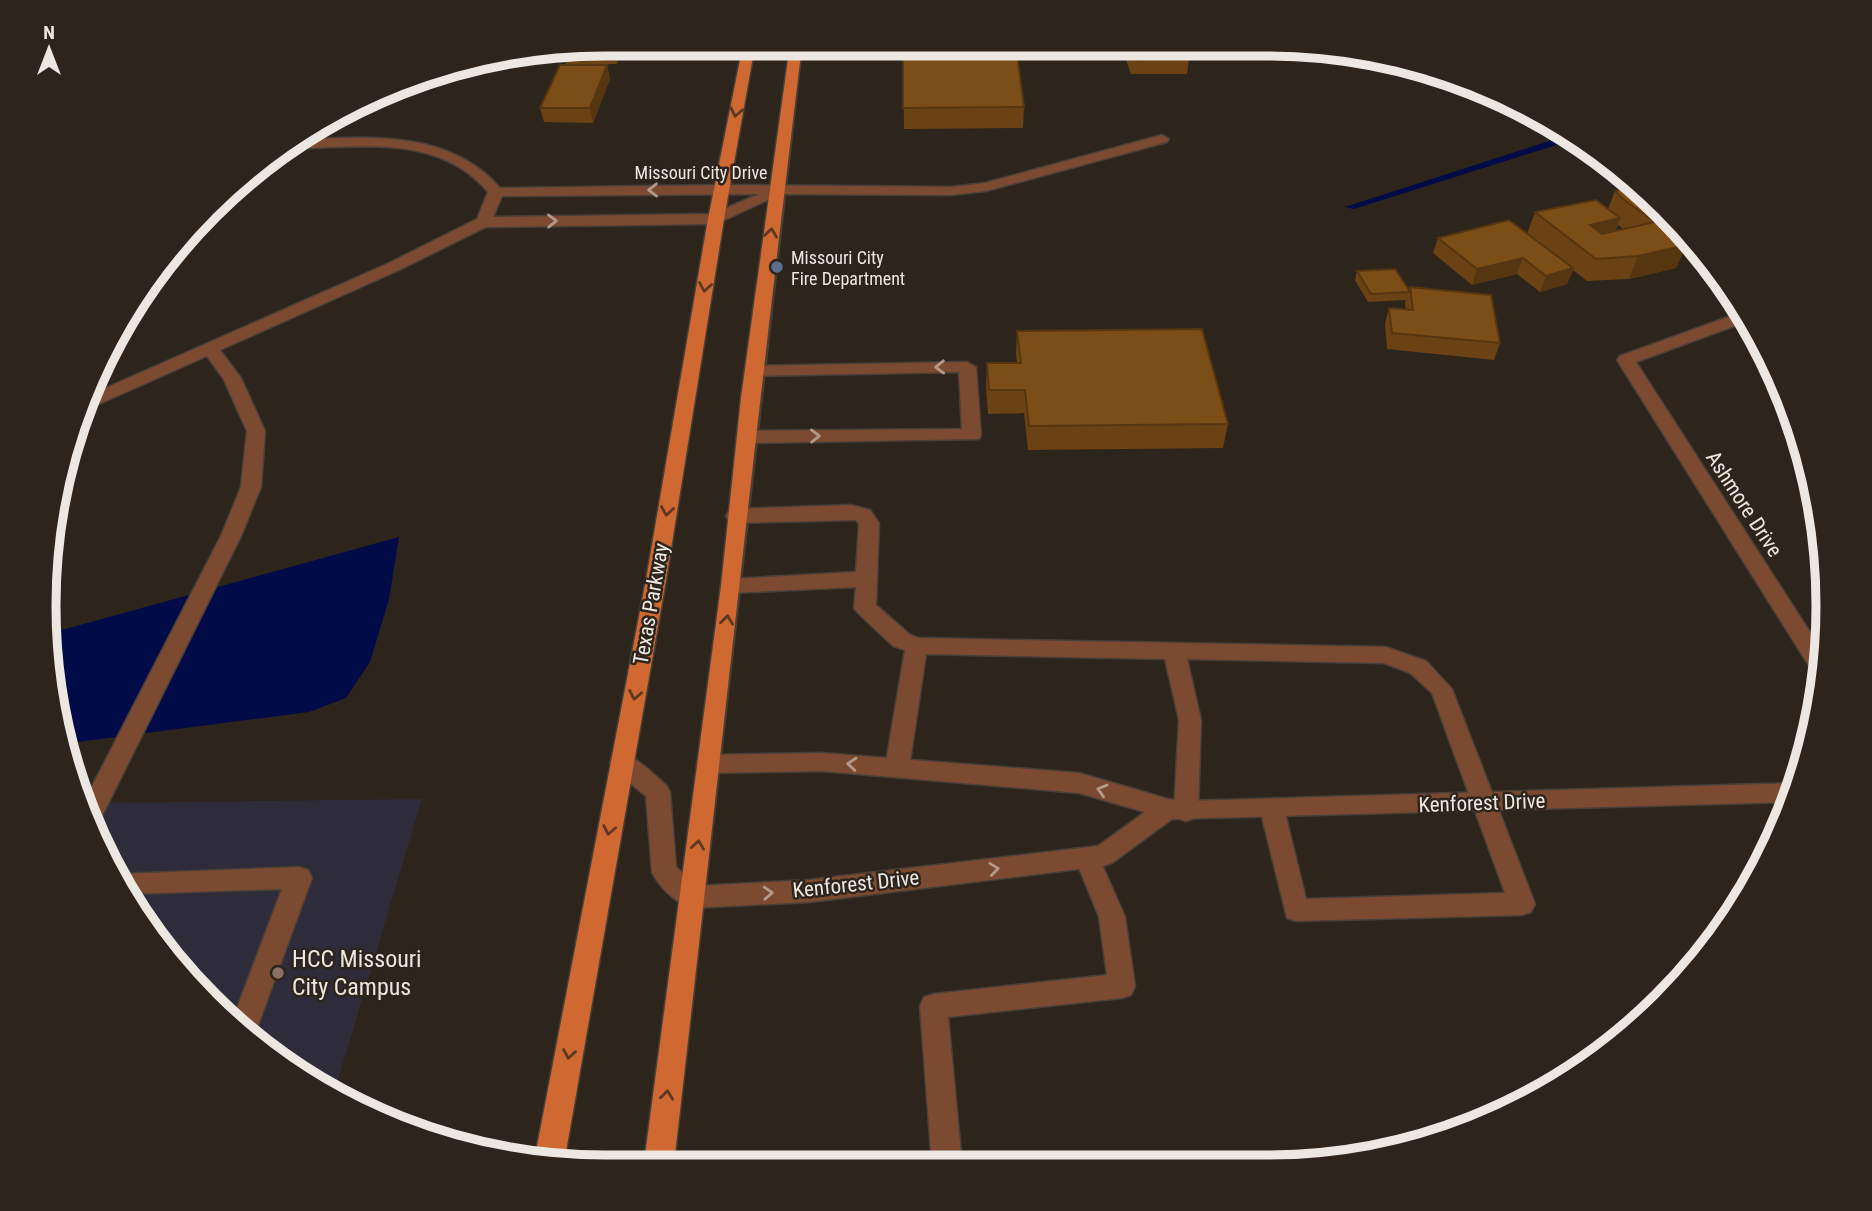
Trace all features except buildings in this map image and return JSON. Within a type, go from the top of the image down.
[{"type":"main road","name":"Texas Parkway","points":[[551,1152],[656,580],[716,219],[747,56]]},
{"type":"main road","points":[[660,1155],[731,586],[736,516],[794,56]]},
{"type":"street","points":[[776,191],[951,191],[986,187],[1162,139]]},
{"type":"street","points":[[309,144],[370,143],[424,147],[464,162],[486,175],[496,192],[483,222]]},
{"type":"street","name":"Missouri City Drive","points":[[496,192],[722,189],[776,191]]},
{"type":"street","name":"Missouri City Drive","points":[[96,399],[393,267],[483,222],[716,219],[776,191]]},
{"type":"street","name":"Ashmore Drive","points":[[1735,320],[1626,360],[1813,655]]},
{"type":"street","points":[[94,806],[231,536],[251,487],[256,430],[233,378],[211,349]]},
{"type":"street","points":[[746,437],[972,435],[967,367],[755,371]]},
{"type":"street","points":[[736,516],[851,512],[863,515],[869,523],[865,608],[901,640],[916,646],[1386,655],[1418,667],[1441,689],[1522,904],[1296,909],[1272,809]]},
{"type":"street","points":[[731,586],[867,579]]},
{"type":"street","points":[[897,768],[916,646]]},
{"type":"street","points":[[1174,651],[1190,720],[1177,810]]},
{"type":"street","name":"Kenforest Drive","points":[[709,764],[821,762],[1079,783],[1177,810],[1783,792]]},
{"type":"street","points":[[622,763],[658,792],[664,872],[691,897]]},
{"type":"street","name":"Kenforest Drive","points":[[691,897],[809,891],[1103,856],[1177,810]]},
{"type":"street","points":[[946,1155],[934,1006],[1122,986],[1112,917],[1087,858]]},
{"type":"street","points":[[132,883],[299,878],[246,1021]]},
{"type":"shaded area","points":[[399,537],[389,599],[370,662],[346,698],[309,712],[74,742],[61,677],[57,631]]},
{"type":"shaded area","name":"HCC Missouri City Campus","points":[[422,799],[337,1084],[300,1062],[243,1019],[192,968],[149,911],[130,880],[93,803]]},
{"type":"waterway","points":[[1350,207],[1559,141]]},
{"type":"place","name":"Missouri City Fire Department","points":[[777,267]]},
{"type":"place","name":"HCC Missouri City Campus","points":[[278,973]]}]
